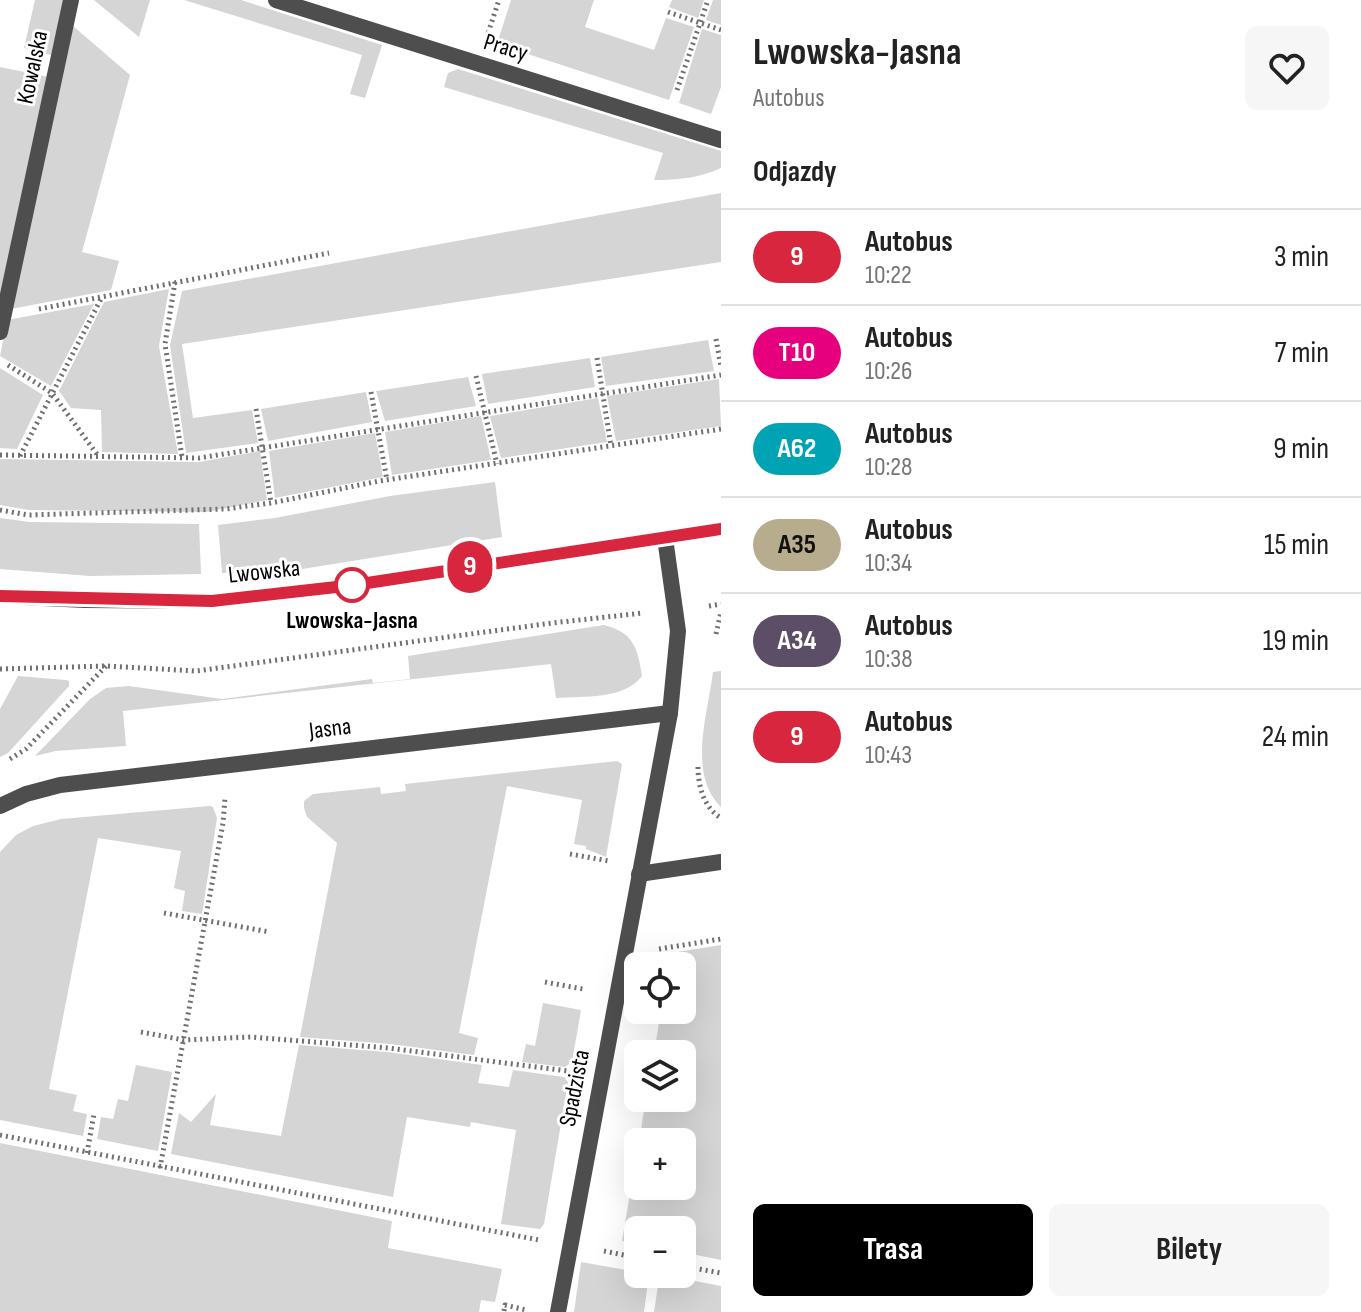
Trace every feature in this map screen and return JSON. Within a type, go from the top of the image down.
[{"type":"street","name":"Kowalska","points":[[0,332],[71,0]]},
{"type":"street","name":"Pracy","points":[[276,0],[721,140]]},
{"type":"street","name":"Lwowska","points":[[0,596],[212,601],[354,585],[721,529]]},
{"type":"street","name":"Spadzista","points":[[625,952],[670,713],[678,631],[665,538]]},
{"type":"street","name":"Jasna","points":[[0,806],[26,794],[60,785],[670,713]]},
{"type":"street","points":[[639,874],[721,862]]},
{"type":"street","name":"Spadzista","points":[[558,1312],[568,1244],[624,955]]},
{"type":"path","points":[[484,46],[499,0]]},
{"type":"path","points":[[676,92],[708,0]]},
{"type":"path","points":[[668,12],[721,30]]},
{"type":"path","points":[[4,315],[329,253]]},
{"type":"path","points":[[175,282],[165,344],[182,457]]},
{"type":"path","points":[[20,456],[102,297]]},
{"type":"path","points":[[716,339],[721,367]]},
{"type":"path","points":[[597,358],[611,446]]},
{"type":"path","points":[[0,361],[52,393],[99,457]]},
{"type":"path","points":[[0,455],[199,458],[721,375]]},
{"type":"path","points":[[476,376],[497,464]]},
{"type":"path","points":[[371,392],[387,480]]},
{"type":"path","points":[[256,409],[271,503]]},
{"type":"path","points":[[0,510],[28,515],[225,509],[387,480],[721,429]]},
{"type":"path","points":[[0,669],[106,666],[196,671],[552,623],[676,610]]},
{"type":"path","points":[[1,764],[26,749],[106,666]]},
{"type":"path","points":[[160,1168],[206,921],[225,797],[240,795]]},
{"type":"path","points":[[570,854],[616,863]]},
{"type":"path","points":[[164,913],[270,932]]},
{"type":"path","points":[[642,952],[721,939]]},
{"type":"path","points":[[545,982],[593,991]]},
{"type":"path","points":[[141,1032],[184,1040],[251,1037],[388,1048],[601,1076]]},
{"type":"path","points":[[87,1153],[94,1114]]},
{"type":"path","points":[[0,1135],[568,1244]]},
{"type":"path","points":[[696,1269],[721,1273]]},
{"type":"path","points":[[504,1311],[505,1305],[524,1310]]},
{"type":"shaded area","points":[[35,0],[64,0],[51,55],[24,48]]},
{"type":"shaded area","points":[[94,0],[150,0],[139,37]]},
{"type":"shaded area","points":[[184,0],[241,0],[382,45],[365,98],[350,94],[362,55]]},
{"type":"shaded area","points":[[511,0],[594,0],[585,27],[654,50],[666,18],[694,27],[669,100],[497,44]]},
{"type":"shaded area","points":[[672,0],[704,0],[698,18],[669,7]]},
{"type":"shaded area","points":[[713,0],[721,0],[721,25],[706,20]]},
{"type":"shaded area","points":[[73,26],[130,75],[82,252],[119,261],[111,290],[11,309]]},
{"type":"shaded area","points":[[702,29],[721,35],[721,87],[711,114],[679,103]]},
{"type":"shaded area","points":[[0,67],[49,77],[0,306]]},
{"type":"shaded area","points":[[458,69],[721,151],[721,168],[689,178],[654,180],[663,153],[444,87],[448,73]]},
{"type":"shaded area","points":[[721,193],[721,262],[182,344],[193,418],[252,410],[258,443],[186,453],[170,345],[182,291]]},
{"type":"shaded area","points":[[169,289],[159,346],[178,454],[102,452],[101,410],[71,408],[59,391],[104,302]]},
{"type":"shaded area","points":[[94,304],[51,386],[0,356],[7,320]]},
{"type":"shaded area","points":[[708,340],[714,371],[606,386],[601,357]]},
{"type":"shaded area","points":[[590,358],[595,387],[488,404],[482,374]]},
{"type":"shaded area","points":[[0,368],[43,395],[17,449],[0,448]]},
{"type":"shaded area","points":[[468,377],[476,406],[385,421],[376,391]]},
{"type":"shaded area","points":[[719,379],[721,426],[616,441],[607,396]]},
{"type":"shaded area","points":[[366,392],[372,422],[268,441],[261,409]]},
{"type":"shaded area","points":[[598,398],[607,442],[501,458],[490,416]]},
{"type":"shaded area","points":[[481,416],[491,460],[392,475],[385,432]]},
{"type":"shaded area","points":[[375,433],[383,477],[275,498],[269,451]]},
{"type":"shaded area","points":[[260,451],[267,500],[206,512],[29,510],[0,505],[0,459],[199,462]]},
{"type":"shaded area","points":[[495,482],[502,537],[296,570],[222,573],[218,525]]},
{"type":"shaded area","points":[[0,518],[30,522],[199,524],[201,574],[90,576],[0,569]]},
{"type":"shaded area","points":[[604,625],[628,637],[636,649],[642,676],[634,684],[614,693],[556,698],[551,664],[123,711],[126,746],[56,751],[35,756],[90,699],[106,688],[129,686],[222,699],[372,679],[373,683],[410,679],[408,656]]},
{"type":"shaded area","points":[[721,671],[721,807],[705,778],[702,742],[713,672]]},
{"type":"shaded area","points":[[18,676],[66,680],[69,686],[8,753],[0,757],[0,709]]},
{"type":"shaded area","points":[[617,761],[622,764],[606,857],[586,849],[586,846],[574,844],[582,800],[507,786],[459,1033],[478,1038],[474,1055],[300,1037],[337,843],[307,817],[304,801],[313,794],[380,787],[381,794],[406,791],[405,784]]},
{"type":"shaded area","points":[[210,806],[217,818],[202,914],[182,911],[185,891],[174,888],[181,851],[98,838],[49,1089],[77,1095],[73,1111],[87,1114],[83,1136],[0,1120],[0,852],[16,835],[33,826],[61,819]]},
{"type":"shaded area","points":[[721,945],[721,1260],[696,1255],[696,1216],[626,1216],[629,1200],[696,1200],[696,1128],[641,1128],[644,1112],[696,1112],[696,1040],[656,1040],[659,1024],[696,1024],[696,952],[677,952]]},
{"type":"shaded area","points":[[543,1003],[581,1010],[572,1062],[565,1067],[522,1062],[526,1044],[535,1046]]},
{"type":"shaded area","points":[[299,1045],[387,1052],[482,1065],[478,1083],[509,1087],[513,1070],[564,1077],[568,1082],[544,1224],[540,1229],[501,1224],[516,1130],[471,1122],[470,1127],[407,1117],[393,1197],[171,1154],[179,1113],[191,1122],[216,1094],[210,1125],[281,1136]]},
{"type":"shaded area","points":[[136,1065],[172,1072],[158,1151],[97,1139],[101,1117],[113,1119],[118,1099],[128,1101]]},
{"type":"shaded area","points":[[0,1143],[392,1221],[388,1248],[502,1269],[495,1302],[481,1300],[479,1312],[0,1312]]},
{"type":"shaded area","points":[[581,1262],[624,1270],[624,1288],[647,1288],[644,1312],[574,1312]]},
{"type":"shaded area","points":[[696,1281],[721,1286],[721,1312],[654,1312],[658,1288],[696,1288]]},
{"type":"bus line","name":"9","points":[[0,596],[212,601],[354,585],[721,529]]},
{"type":"place","name":"Lwowska-Jasna","points":[[352,585]]}]
